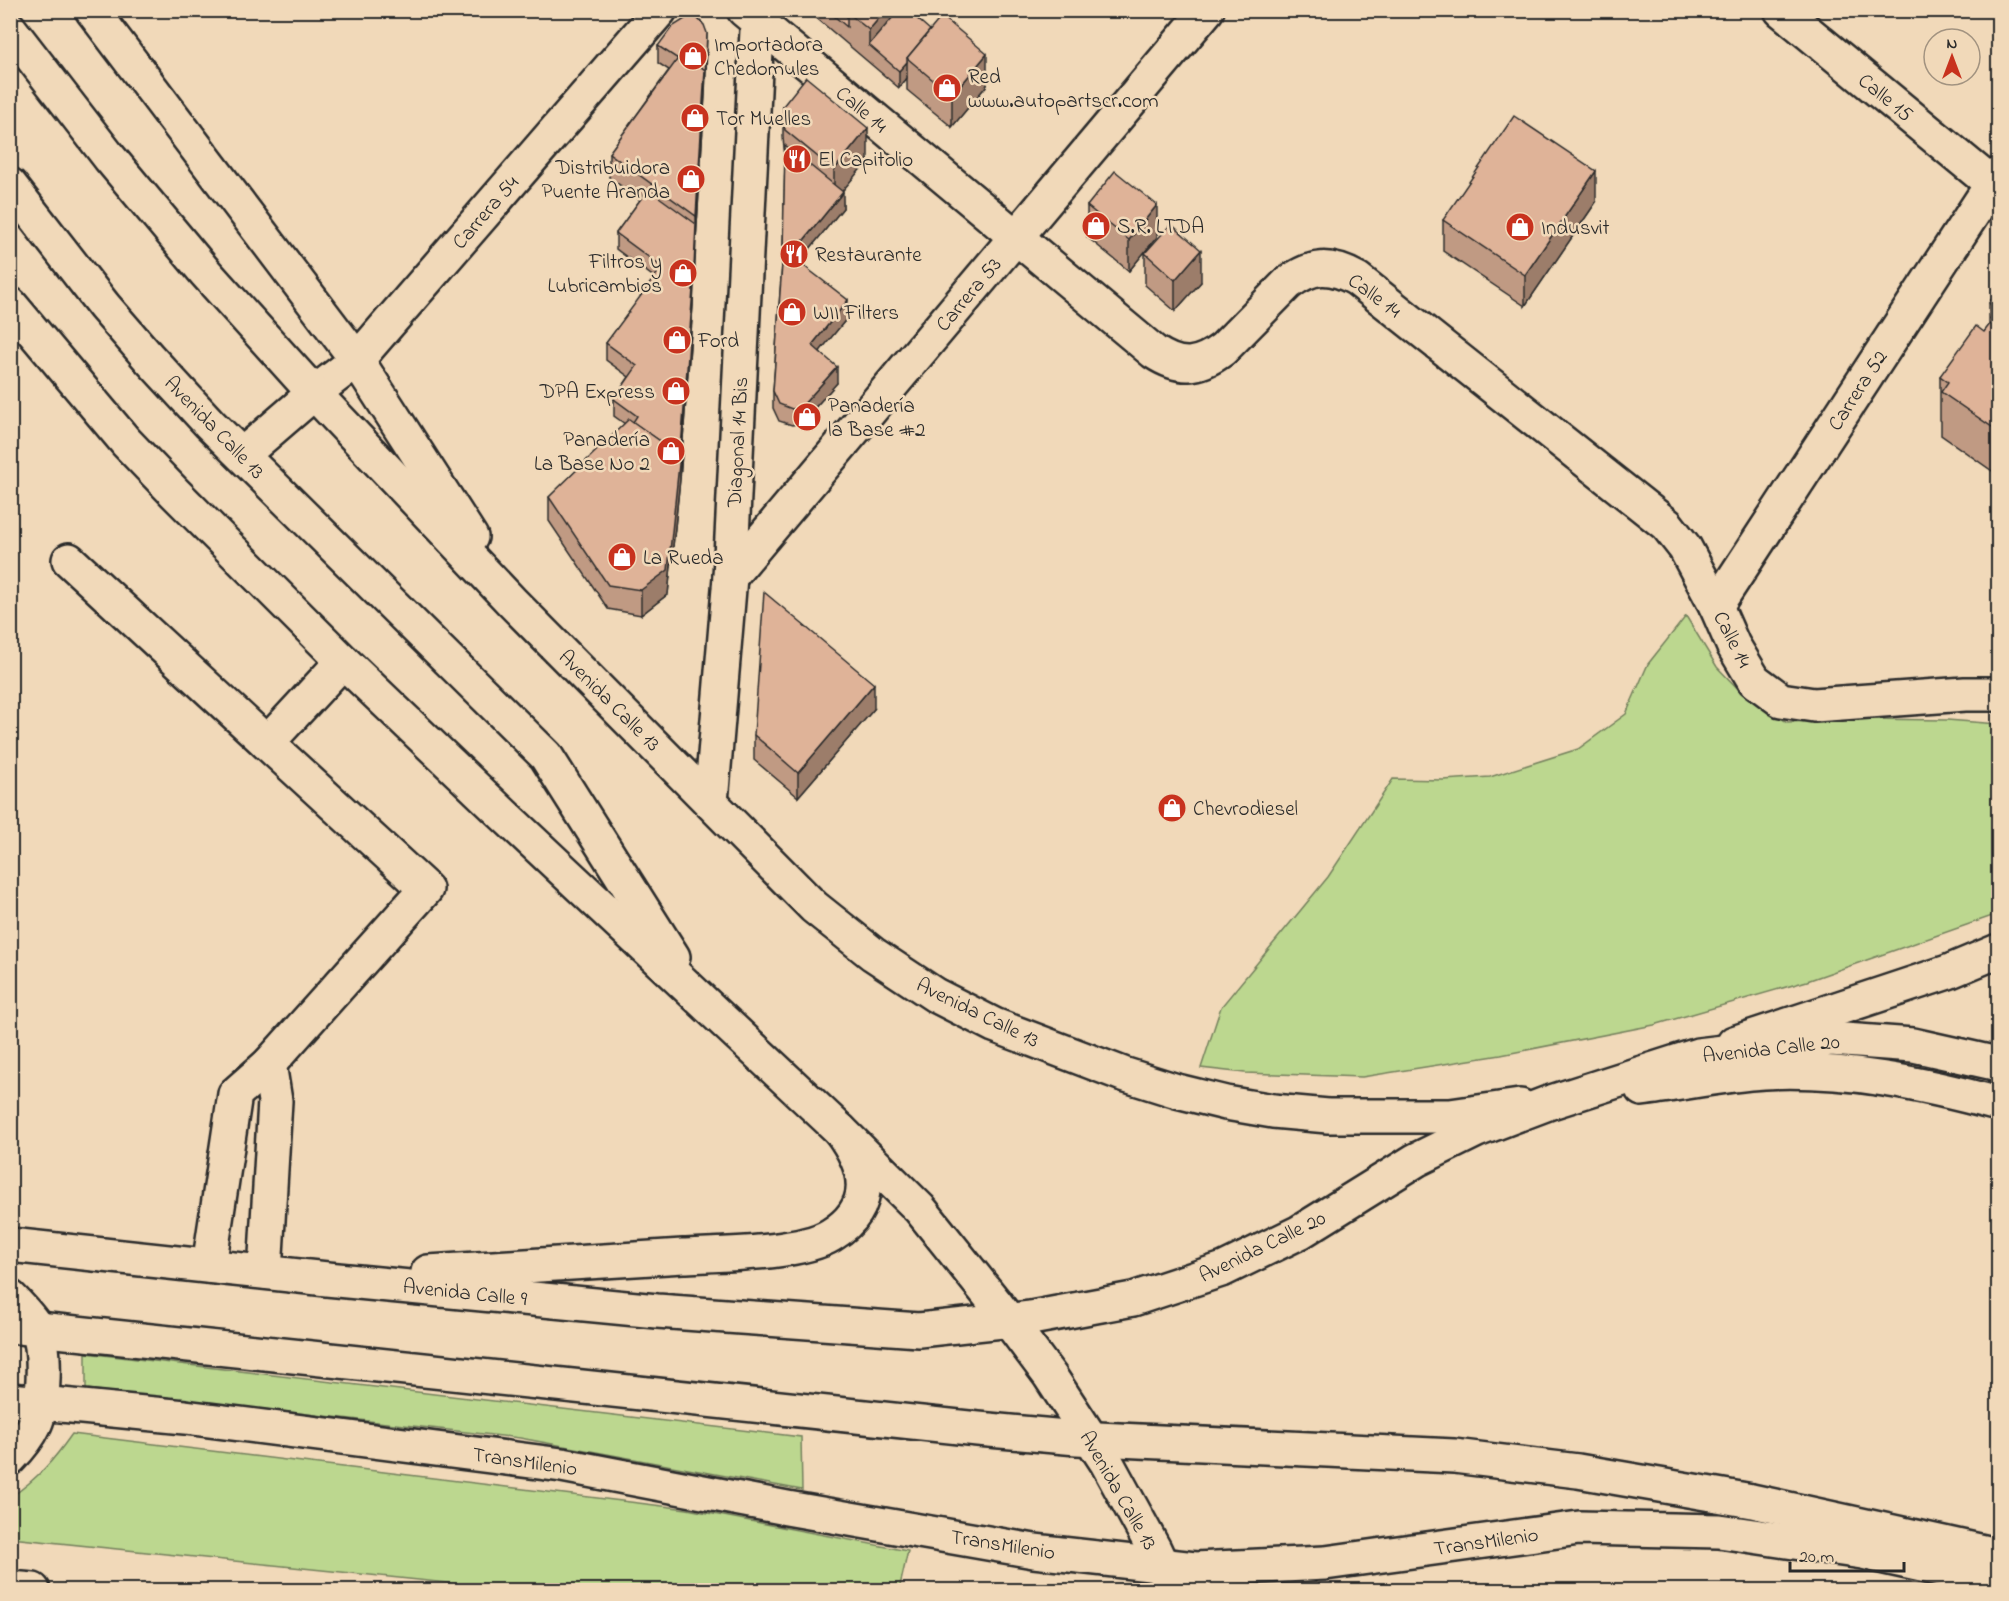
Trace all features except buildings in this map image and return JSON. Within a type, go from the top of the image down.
[{"type":"main road","name":"Carrera 54","points":[[242,455],[314,393],[357,360],[660,10]]},
{"type":"main road","name":"Carrera 53","points":[[730,577],[1207,10]]},
{"type":"main road","name":"Calle 15","points":[[1781,10],[1995,179]]},
{"type":"main road","name":"Avenida Calle 13","points":[[96,12],[357,360],[512,602]]},
{"type":"main road","name":"Calle 14","points":[[753,14],[1016,237],[1154,352],[1167,360],[1181,364],[1197,363],[1211,358],[1300,274],[1314,269],[1329,268],[1357,279],[1667,525],[1684,548],[1716,606],[1733,645],[1754,680],[1781,700],[1814,705],[1965,694],[1998,694]]},
{"type":"main road","name":"Diagonal 14 Bis","points":[[711,802],[730,577],[753,14]]},
{"type":"main road","name":"Avenida Calle 13","points":[[10,29],[131,183],[205,272],[314,393],[512,602],[814,907],[873,954],[934,995],[984,1020],[1087,1062],[1177,1091],[1226,1103],[1272,1111],[1328,1116],[1450,1116],[1548,1103]]},
{"type":"main road","name":"Carrera 52","points":[[1716,606],[1995,179]]},
{"type":"main road","name":"Avenida Calle 13","points":[[10,185],[64,257],[119,323],[210,424],[546,756],[697,996]]},
{"type":"main road","name":"Avenida Calle 13","points":[[10,304],[126,442],[175,494],[343,661],[840,1130],[920,1209],[1009,1320],[1050,1376],[1107,1464],[1167,1578]]},
{"type":"main road","points":[[69,560],[426,889],[269,1064],[235,1094],[209,1266]]},
{"type":"main road","points":[[267,742],[343,661]]},
{"type":"main road","points":[[1698,1055],[1948,972],[1998,951]]},
{"type":"main road","name":"Avenida Calle 20","points":[[919,1330],[1009,1320],[1133,1299],[1224,1269],[1300,1232],[1416,1160],[1477,1130],[1548,1103],[1698,1055],[1831,1039],[1913,1045],[1998,1064]]},
{"type":"main road","points":[[265,1272],[275,1101],[269,1064]]},
{"type":"main road","name":"Avenida Calle 20","points":[[1548,1103],[1763,1072],[1845,1072],[1930,1086],[1998,1104]]},
{"type":"main road","points":[[327,1279],[717,1254],[802,1246],[830,1236],[850,1221],[861,1203],[864,1185],[861,1166],[854,1149],[840,1130]]},
{"type":"main road","name":"Avenida Calle 9","points":[[10,1245],[657,1311],[919,1330]]},
{"type":"main road","points":[[10,1297],[24,1328],[43,1353],[26,1401],[35,1423],[21,1446],[10,1458]]},
{"type":"main road","points":[[24,1328],[966,1428],[1090,1438],[1454,1456],[1578,1471],[1752,1501],[1998,1555]]},
{"type":"main road","name":"TransMilenio","points":[[26,1401],[185,1417],[562,1465],[787,1508],[1034,1551],[1167,1578],[1195,1569],[1325,1563],[1580,1528],[1719,1531],[1862,1552],[1998,1582]]},
{"type":"main road","points":[[10,1588],[33,1590]]},
{"type":"green space","points":[[1686,616],[1717,667],[1744,695],[1787,722],[1864,719],[1947,720],[1998,724],[1998,914],[1807,981],[1654,1025],[1501,1055],[1362,1077],[1245,1073],[1201,1068],[1221,1007],[1328,877],[1393,779],[1443,780],[1490,777],[1578,749],[1626,714],[1648,664]]},
{"type":"green space","points":[[86,1353],[801,1437],[802,1490],[520,1438],[86,1389]]},
{"type":"green space","points":[[72,1434],[687,1509],[908,1551],[899,1590],[515,1590],[11,1538],[11,1497],[44,1468]]},
{"type":"place","name":"Importadora Chedomules","points":[[693,56]]},
{"type":"place","name":"Red www.autopartscr.com","points":[[947,88]]},
{"type":"place","name":"Tor Muelles","points":[[695,118]]},
{"type":"place","name":"El Capitolio","points":[[797,159]]},
{"type":"place","name":"Distribuidora Puente Aranda","points":[[691,179]]},
{"type":"place","name":"S.R. LTDA","points":[[1096,226]]},
{"type":"place","name":"Indusvit","points":[[1520,227]]},
{"type":"place","name":"Restaurante","points":[[794,254]]},
{"type":"place","name":"Filtros y Lubricambios","points":[[683,273]]},
{"type":"place","name":"WII Filters","points":[[792,312]]},
{"type":"place","name":"Ford","points":[[677,340]]},
{"type":"place","name":"DPA Express","points":[[676,391]]},
{"type":"place","name":"Panadería la Base #2","points":[[807,417]]},
{"type":"place","name":"Panadería La Base No 2","points":[[671,451]]},
{"type":"place","name":"La Rueda","points":[[622,557]]},
{"type":"place","name":"Chevrodiesel","points":[[1172,808]]}]
